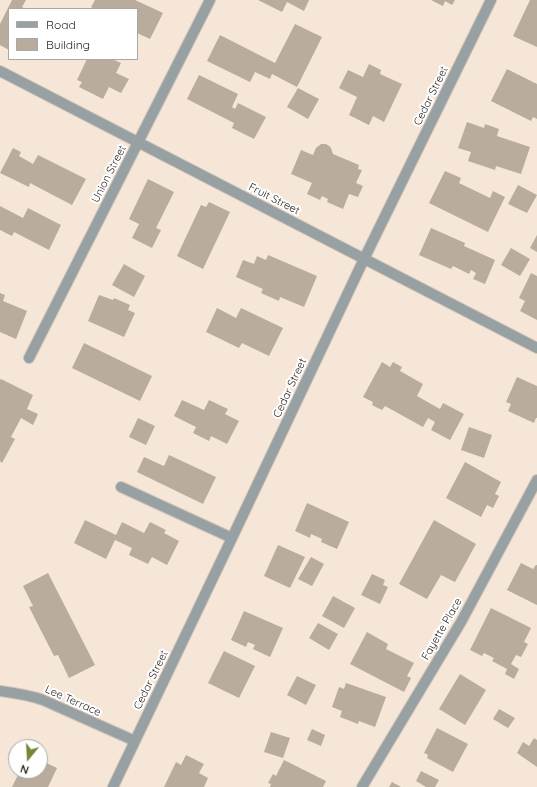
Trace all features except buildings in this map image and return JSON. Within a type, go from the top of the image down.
[{"type":"street","name":"Union Street","points":[[29,358],[210,0]]},
{"type":"street","name":"Cedar Street","points":[[113,787],[364,259],[491,0]]},
{"type":"street","name":"Fruit Street","points":[[0,71],[537,348]]},
{"type":"street","name":"Fayette Place","points":[[362,787],[461,622],[537,480]]},
{"type":"street","points":[[121,487],[232,538]]},
{"type":"street","name":"Lee Terrace","points":[[0,691],[31,696],[43,700],[135,741]]}]
